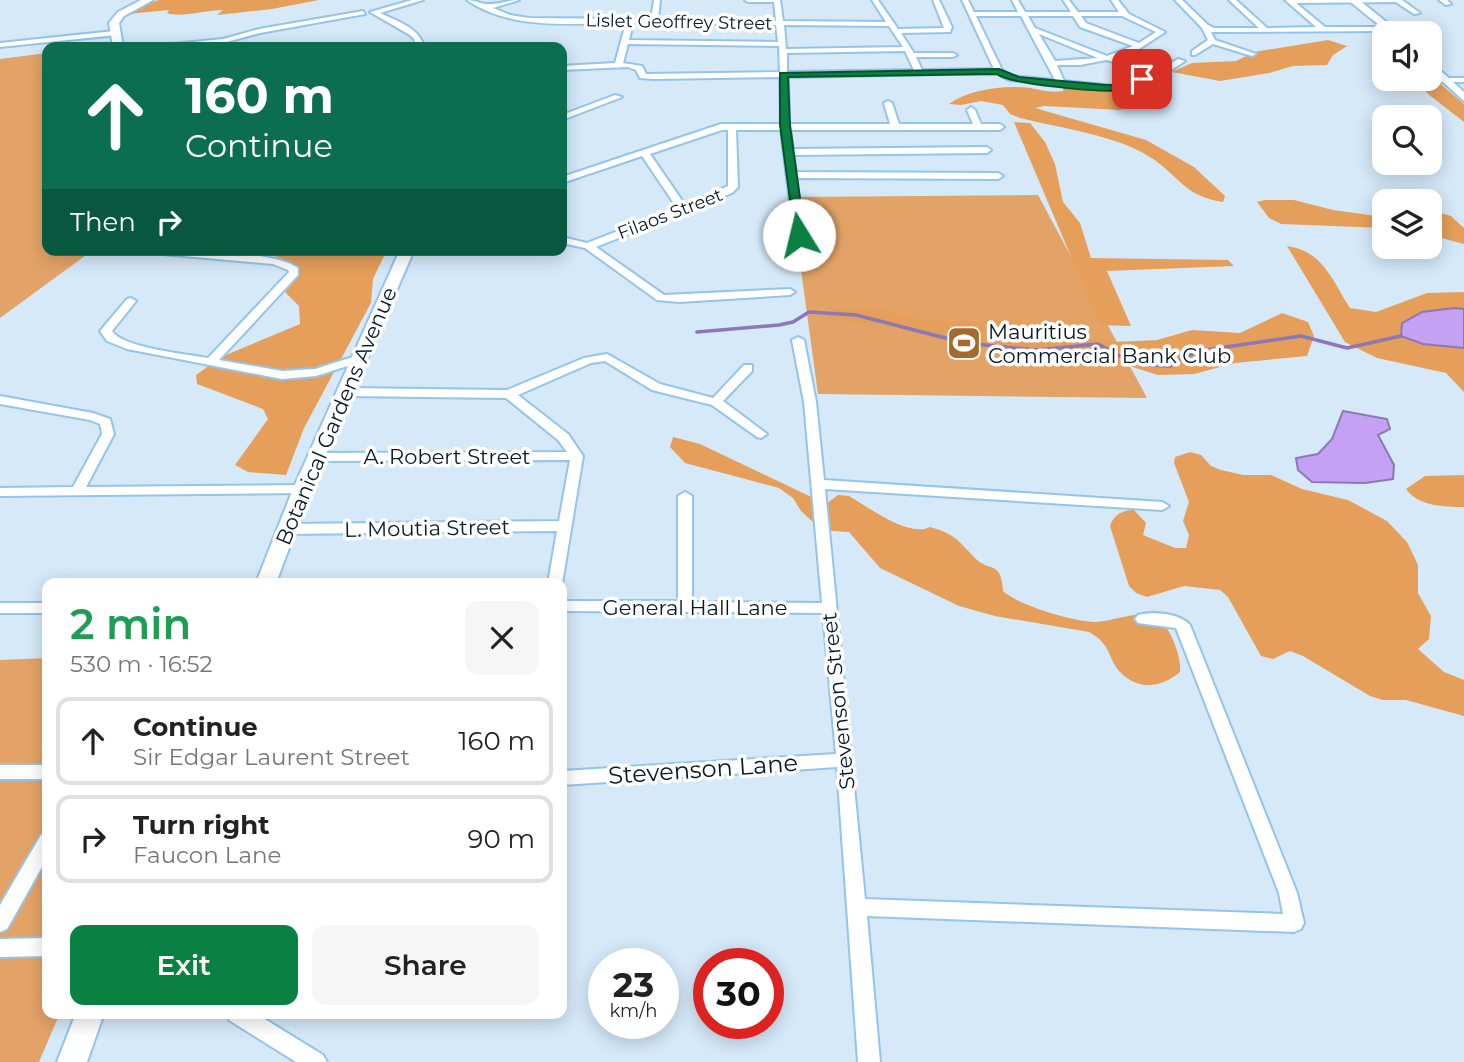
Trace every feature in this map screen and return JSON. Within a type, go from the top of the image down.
[{"type":"street","points":[[117,42],[114,23],[121,14],[148,0]]},
{"type":"street","points":[[419,42],[413,33],[374,12],[420,0]]},
{"type":"street","name":"Lislet Geoffrey Street","points":[[470,0],[516,19],[947,30],[936,0]]},
{"type":"street","points":[[487,7],[516,0]]},
{"type":"street","points":[[654,21],[657,0]]},
{"type":"street","points":[[748,0],[777,0],[785,125],[799,235]]},
{"type":"street","points":[[875,0],[894,27],[919,72]]},
{"type":"street","points":[[965,0],[999,71],[1009,78],[1122,88],[1181,61]]},
{"type":"street","points":[[1015,0],[1052,62],[1061,84]]},
{"type":"street","points":[[1066,0],[1083,25],[1139,45]]},
{"type":"street","points":[[1114,0],[1123,13]]},
{"type":"street","points":[[1178,0],[1205,27],[1212,41],[1252,54]]},
{"type":"street","points":[[1232,0],[1267,31]]},
{"type":"street","points":[[1288,0],[1324,30]]},
{"type":"street","points":[[1288,0],[1398,0],[1416,13]]},
{"type":"street","points":[[1353,0],[1379,21]]},
{"type":"street","points":[[213,42],[363,13]]},
{"type":"street","points":[[972,14],[1123,13],[1161,32],[1139,45],[1106,58],[1084,64],[1052,62]]},
{"type":"street","points":[[618,66],[630,21]]},
{"type":"street","points":[[1205,27],[1223,31],[1372,31]]},
{"type":"street","points":[[1032,29],[1106,58],[1162,72]]},
{"type":"street","points":[[0,45],[114,33]]},
{"type":"street","points":[[1195,53],[1212,41]]},
{"type":"street","points":[[624,42],[953,55]]},
{"type":"street","points":[[567,68],[639,68],[643,76],[653,77],[999,71]]},
{"type":"street","points":[[1443,80],[1464,80]]},
{"type":"street","points":[[1443,80],[1464,98]]},
{"type":"street","points":[[567,116],[618,97]]},
{"type":"street","points":[[888,103],[895,127]]},
{"type":"street","points":[[971,110],[978,127]]},
{"type":"street","points":[[567,178],[713,128],[785,125],[1000,127]]},
{"type":"street","name":"Filaos Street","points":[[588,246],[722,194],[733,187],[732,127]]},
{"type":"street","points":[[788,152],[987,150]]},
{"type":"street","points":[[644,152],[683,209]]},
{"type":"street","points":[[791,175],[998,176]]},
{"type":"street","points":[[567,241],[588,246],[662,298],[790,292]]},
{"type":"street","points":[[210,362],[294,273],[293,268],[275,261],[218,256]]},
{"type":"street","name":"Botanical Gardens Avenue","points":[[267,578],[302,489],[404,256]]},
{"type":"street","points":[[131,301],[106,331],[111,339],[127,346],[282,375],[316,372],[359,359]]},
{"type":"street","name":"Stevenson Street","points":[[798,340],[810,402],[828,608],[845,760],[869,1062]]},
{"type":"street","points":[[344,392],[509,394],[588,360],[607,357],[656,387],[716,402],[761,434]]},
{"type":"street","points":[[716,402],[748,368]]},
{"type":"street","points":[[509,394],[562,437],[578,456],[556,578]]},
{"type":"street","points":[[0,400],[93,417],[106,422],[108,434],[77,491]]},
{"type":"street","name":"A. Robert Street","points":[[317,457],[578,456]]},
{"type":"street","points":[[817,484],[1162,506]]},
{"type":"street","points":[[0,492],[302,489]]},
{"type":"street","points":[[685,496],[685,607]]},
{"type":"street","name":"L. Moutia Street","points":[[288,529],[565,526]]},
{"type":"street","name":"General Hall Lane","points":[[567,606],[828,608]]},
{"type":"street","points":[[0,608],[42,608]]},
{"type":"street","points":[[857,907],[1294,923],[1288,893],[1182,625],[1174,621],[1143,619]]},
{"type":"street","name":"Stevenson Lane","points":[[567,778],[845,760]]},
{"type":"street","points":[[0,772],[42,772]]},
{"type":"street","points":[[0,923],[42,850]]},
{"type":"street","points":[[0,948],[42,947]]},
{"type":"street","points":[[72,1062],[88,1019]]},
{"type":"street","points":[[246,1019],[316,1062]]},
{"type":"shaded area","points":[[159,0],[319,0],[217,15],[223,10],[178,15],[167,13],[169,10],[127,14],[136,7]]},
{"type":"shaded area","points":[[1328,40],[1347,46],[1333,55],[1327,65],[1293,66],[1220,81],[1172,72],[1192,63],[1236,61],[1254,52]]},
{"type":"shaded area","points":[[42,54],[42,256],[85,256],[0,318],[0,59]]},
{"type":"shaded area","points":[[1139,85],[1162,90],[1159,95],[1120,110],[1044,106],[1035,108],[1146,140],[1194,167],[1225,196],[1223,202],[1190,190],[1150,157],[1121,143],[1020,118],[1010,114],[1003,105],[981,101],[961,105],[949,104],[967,95],[999,88],[1020,87],[1054,92],[1063,91],[1064,87]]},
{"type":"shaded area","points":[[1442,85],[1464,104],[1464,122],[1426,91],[1442,91]]},
{"type":"shaded area","points":[[1014,122],[1030,123],[1045,142],[1055,164],[1063,202],[1080,223],[1091,258],[1228,260],[1234,266],[1107,271],[1131,326],[1100,325]]},
{"type":"shaded area","name":"Mauritius Commercial Bank Club","points":[[1038,195],[1147,398],[818,394],[791,197]]},
{"type":"shaded area","points":[[1294,200],[1333,210],[1372,215],[1372,228],[1281,224],[1269,218],[1257,202]]},
{"type":"shaded area","points":[[1442,213],[1451,216],[1464,228],[1464,244],[1442,238]]},
{"type":"shaded area","points":[[1287,246],[1299,249],[1318,260],[1332,277],[1350,308],[1376,312],[1427,293],[1464,292],[1464,309],[1422,312],[1423,344],[1464,348],[1464,392],[1446,373],[1377,358],[1345,342]]},
{"type":"shaded area","points":[[274,256],[384,256],[373,279],[371,303],[304,428],[286,475],[248,472],[235,465],[268,419],[263,409],[197,384],[196,375],[221,357],[300,324],[299,306],[285,292],[297,268],[291,262]]},
{"type":"shaded area","points":[[855,307],[883,309],[923,321],[1002,321],[1046,326],[1085,338],[1113,342],[1157,340],[1192,330],[1240,333],[1282,313],[1308,322],[1314,336],[1307,356],[1235,363],[1194,374],[1158,375],[1091,354],[1055,360],[968,348],[888,326],[829,319],[830,310]]},
{"type":"shaded area","points":[[1464,309],[1464,348],[1423,344],[1401,336],[1402,323],[1422,312]]},
{"type":"shaded area","points":[[1343,411],[1387,419],[1390,429],[1378,435],[1394,465],[1393,479],[1365,483],[1312,482],[1298,470],[1296,458],[1318,454],[1332,439]]},
{"type":"shaded area","points":[[673,437],[700,444],[826,504],[838,495],[849,496],[900,525],[921,529],[930,527],[945,532],[959,541],[979,562],[997,570],[1003,591],[1033,607],[1060,616],[1095,622],[1140,614],[1154,616],[1169,632],[1179,658],[1180,672],[1159,684],[1137,683],[1117,669],[1106,647],[1089,632],[995,616],[959,606],[880,568],[849,532],[832,531],[814,523],[801,511],[793,498],[779,488],[685,463],[670,447]]},
{"type":"shaded area","points":[[1190,452],[1201,455],[1211,466],[1221,470],[1243,475],[1271,475],[1302,489],[1348,500],[1387,521],[1407,542],[1418,565],[1418,593],[1431,616],[1429,639],[1418,649],[1444,672],[1464,680],[1464,716],[1406,700],[1383,700],[1370,696],[1290,651],[1273,659],[1261,656],[1228,597],[1220,590],[1184,586],[1147,597],[1136,593],[1129,586],[1110,526],[1119,514],[1134,510],[1146,523],[1143,535],[1175,548],[1186,548],[1189,535],[1183,521],[1189,502],[1174,463],[1175,457]]},
{"type":"shaded area","points":[[1464,475],[1464,507],[1424,502],[1406,489],[1425,476]]},
{"type":"shaded area","points":[[42,658],[42,1019],[57,1019],[39,1062],[0,1062],[0,660]]},
{"type":"waterway","points":[[697,332],[779,325],[793,322],[809,312],[856,315],[965,343],[1037,350],[1098,344],[1120,356],[1148,365],[1170,366],[1189,355],[1212,349],[1301,336],[1347,348],[1401,336]]},
{"type":"place","name":"Mauritius Commercial Bank Club","points":[[964,343]]},
{"type":"route","points":[[799,235],[785,125],[783,75],[999,71],[1004,76],[1019,79],[1106,88],[1122,88],[1142,79]]}]
